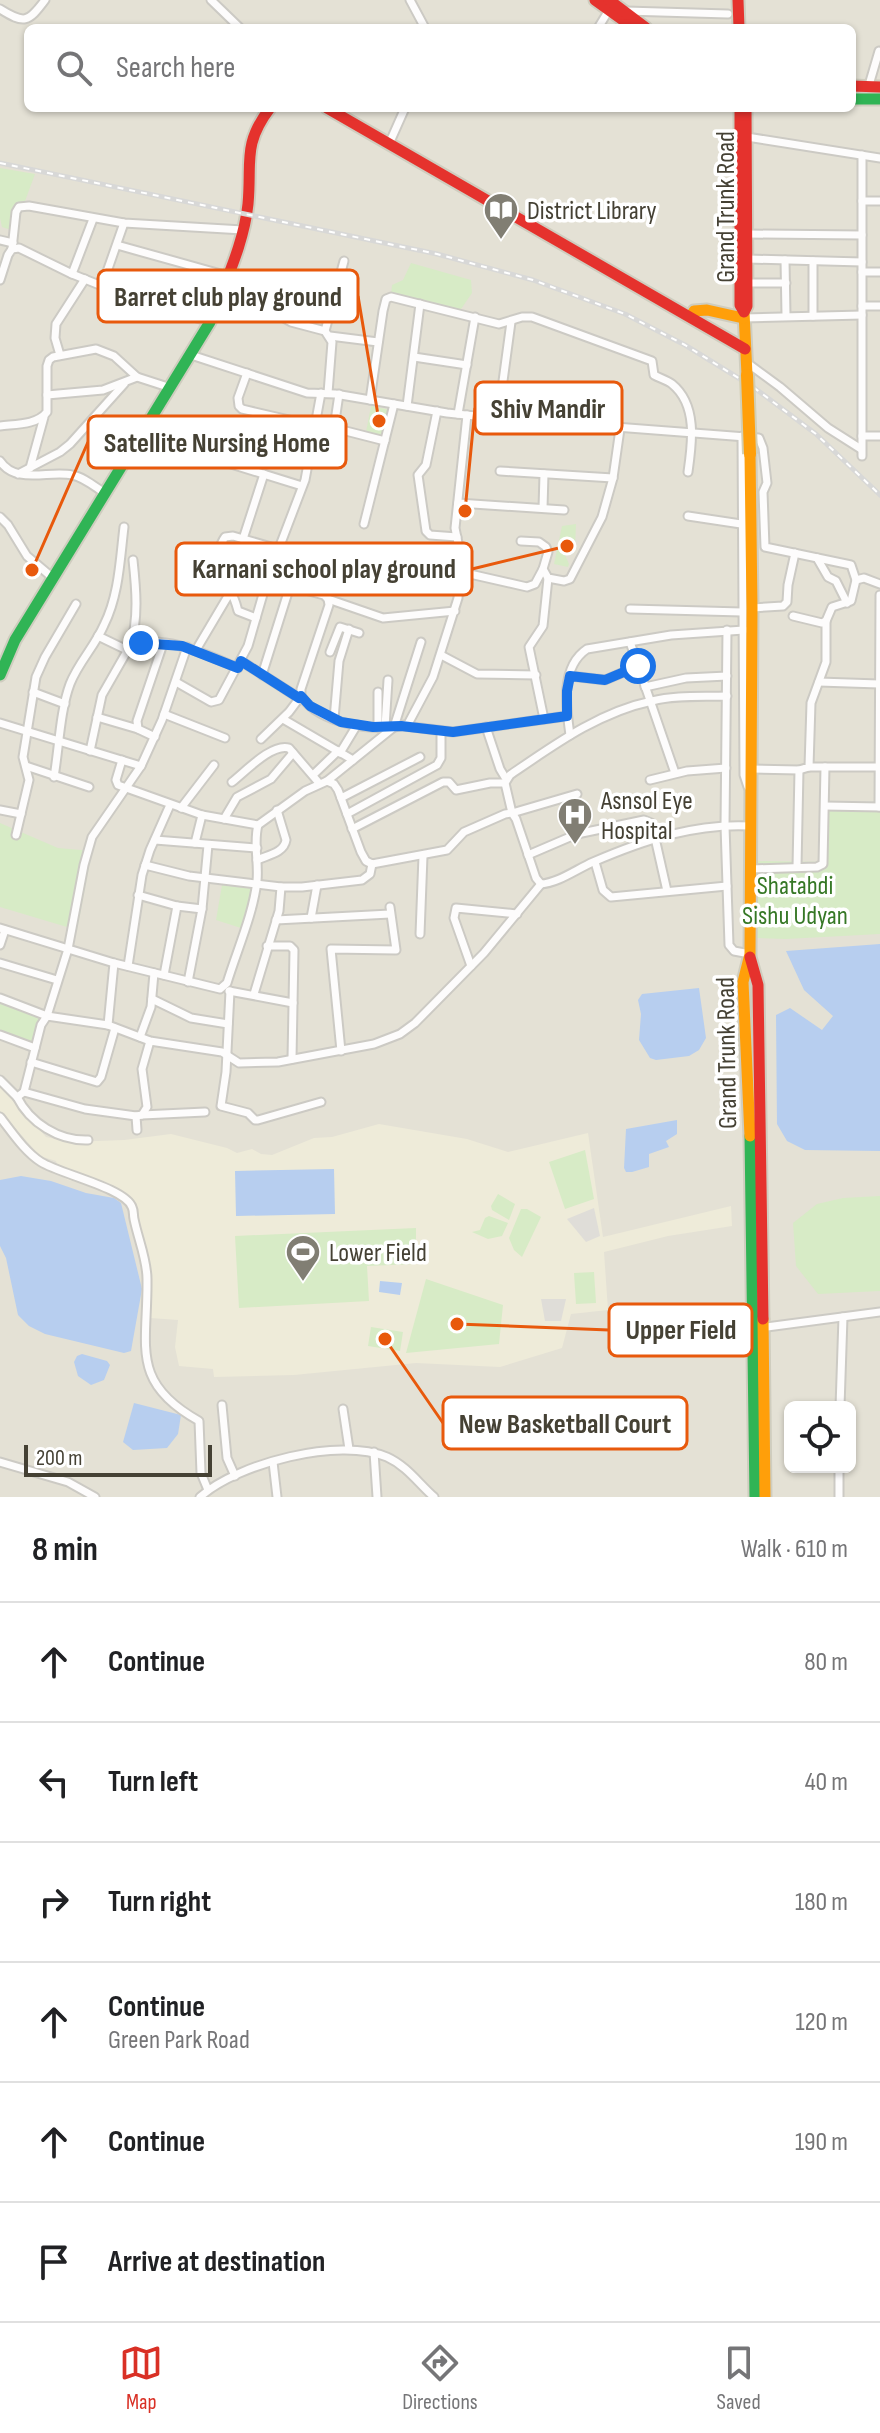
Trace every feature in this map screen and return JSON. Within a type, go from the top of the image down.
[{"type":"main road","points":[[595,0],[624,11],[641,24]]},
{"type":"main road","points":[[738,0],[739,24]]},
{"type":"main road","points":[[609,5],[630,24]]},
{"type":"main road","points":[[856,99],[880,99]]},
{"type":"main road","points":[[0,675],[15,640],[210,322],[243,230],[250,191],[250,142],[257,123],[267,112]]},
{"type":"main road","points":[[334,112],[691,316],[746,364]]},
{"type":"main road","name":"Grand Trunk Road","points":[[740,112],[750,454],[747,610],[750,954],[743,982],[758,1328],[755,1497]]},
{"type":"main road","name":"Grand Trunk Road","points":[[745,312],[748,283],[746,112]]},
{"type":"main road","points":[[691,316],[694,311],[701,310],[745,312]]},
{"type":"main road","points":[[758,1328],[765,1497]]},
{"type":"street","points":[[0,9],[16,19],[25,20],[35,14],[45,0]]},
{"type":"street","points":[[211,0],[236,24]]},
{"type":"street","points":[[410,0],[423,24]]},
{"type":"street","points":[[645,12],[648,0]]},
{"type":"street","points":[[600,24],[609,5]]},
{"type":"street","points":[[624,11],[728,14]]},
{"type":"street","points":[[874,86],[879,51]]},
{"type":"street","points":[[389,144],[403,112]]},
{"type":"street","points":[[747,137],[880,158]]},
{"type":"street","points":[[746,364],[862,452],[862,155]]},
{"type":"street","points":[[862,201],[880,201]]},
{"type":"street","points":[[0,280],[13,246],[19,207],[29,206],[124,223],[243,230]]},
{"type":"street","points":[[72,274],[93,219]]},
{"type":"street","points":[[102,286],[124,223]]},
{"type":"street","points":[[748,234],[862,235]]},
{"type":"street","points":[[0,240],[102,286],[159,308],[210,322]]},
{"type":"street","points":[[117,245],[226,283],[291,322],[328,334],[378,342]]},
{"type":"street","points":[[748,259],[862,262]]},
{"type":"street","points":[[785,260],[786,315]]},
{"type":"street","points":[[176,682],[216,702],[240,664],[267,579],[302,486],[325,393],[332,342],[328,334],[344,261]]},
{"type":"street","points":[[813,261],[813,316]]},
{"type":"street","points":[[862,272],[880,272]]},
{"type":"street","points":[[60,355],[55,338],[56,324],[85,279]]},
{"type":"street","points":[[748,283],[786,283]]},
{"type":"street","points":[[370,400],[386,299],[391,297],[499,324],[532,317],[652,361],[654,375],[673,385],[687,407],[691,434],[688,472]]},
{"type":"street","points":[[407,406],[420,304]]},
{"type":"street","points":[[745,312],[813,316],[880,306]]},
{"type":"street","points":[[390,727],[408,724],[412,719],[441,655],[455,611],[461,572],[455,528],[462,414],[475,317]]},
{"type":"street","points":[[498,418],[511,322]]},
{"type":"street","points":[[30,468],[47,412],[49,360],[96,349],[114,356],[137,377],[171,388]]},
{"type":"street","points":[[191,355],[307,393],[339,394],[498,418],[759,438],[767,483],[763,492],[765,547],[851,565],[856,580],[851,601],[832,607],[826,621],[826,662],[811,703],[809,767]]},
{"type":"street","points":[[414,357],[467,365]]},
{"type":"street","points":[[247,373],[237,402],[242,409],[315,426]]},
{"type":"street","points":[[47,395],[103,390],[137,377]]},
{"type":"street","points":[[18,474],[70,444],[124,384]]},
{"type":"street","points":[[339,394],[335,421],[338,429],[385,441]]},
{"type":"street","points":[[364,524],[394,404]]},
{"type":"street","points":[[437,411],[426,465],[418,475],[418,488],[426,531],[430,535],[457,537]]},
{"type":"street","points":[[0,426],[32,422],[44,417]]},
{"type":"street","points":[[548,578],[564,581],[573,575],[579,558],[597,530],[613,478],[620,429]]},
{"type":"street","points":[[739,435],[747,610],[744,630],[748,764]]},
{"type":"street","points":[[141,436],[302,486]]},
{"type":"street","points":[[862,436],[880,436]]},
{"type":"street","points":[[0,461],[9,471],[18,474],[71,474],[106,494]]},
{"type":"street","points":[[500,471],[613,478]]},
{"type":"street","points":[[243,539],[264,474]]},
{"type":"street","points":[[543,508],[544,474]]},
{"type":"street","points":[[458,503],[564,510]]},
{"type":"street","points":[[688,516],[741,524]]},
{"type":"street","points":[[0,517],[27,556],[53,578]]},
{"type":"street","points":[[54,777],[65,704],[74,676],[104,626],[116,590],[124,527]]},
{"type":"street","points":[[278,549],[225,537],[218,563],[223,568],[324,595],[377,617],[455,611]]},
{"type":"street","points":[[461,572],[527,587],[535,584],[548,552],[539,542],[521,541]]},
{"type":"street","points":[[630,609],[747,610],[783,606],[787,602],[795,553]]},
{"type":"street","points":[[195,554],[207,579],[231,591],[236,598],[238,611],[256,618]]},
{"type":"street","points":[[817,558],[828,577],[836,581],[847,603]]},
{"type":"street","points":[[90,751],[107,684],[134,635],[133,560]]},
{"type":"street","points":[[543,569],[548,578],[543,626],[529,647],[544,719]]},
{"type":"street","points":[[856,580],[864,578],[880,584]]},
{"type":"street","points":[[262,675],[290,586]]},
{"type":"street","points":[[196,650],[231,591]]},
{"type":"street","points":[[825,806],[880,807],[880,595]]},
{"type":"street","points":[[261,739],[283,719],[300,697],[329,605],[328,599]]},
{"type":"street","points":[[16,835],[29,780],[23,757],[33,692],[40,666],[76,604]]},
{"type":"street","points":[[793,616],[817,623],[826,621]]},
{"type":"street","points":[[330,652],[338,629],[342,627],[359,633]]},
{"type":"street","points":[[334,719],[341,656],[349,629]]},
{"type":"street","points":[[727,630],[725,826],[729,945],[734,951],[750,954]]},
{"type":"street","points":[[570,735],[567,691],[574,662],[587,649],[671,635],[744,630]]},
{"type":"street","points":[[98,636],[129,648],[141,643],[187,647],[240,664],[334,719],[357,725],[464,732],[567,716]]},
{"type":"street","points":[[122,760],[116,780],[118,785],[202,815],[258,825],[353,760],[390,727],[421,642]]},
{"type":"street","points":[[630,642],[675,773]]},
{"type":"street","points":[[138,729],[137,721],[163,644]]},
{"type":"street","points":[[88,1140],[74,1139],[43,1127],[27,1113],[20,1095],[68,949],[89,846],[99,825],[141,766],[164,714],[187,647]]},
{"type":"street","points":[[315,648],[341,656]]},
{"type":"street","points":[[441,655],[477,674],[536,675]]},
{"type":"street","points":[[570,676],[605,680],[638,666]]},
{"type":"street","points":[[645,687],[686,678],[727,676]]},
{"type":"street","points":[[388,680],[390,727]]},
{"type":"street","points":[[819,682],[879,684]]},
{"type":"street","points":[[33,692],[65,704]]},
{"type":"street","points":[[378,692],[390,727]]},
{"type":"street","points":[[352,829],[443,782],[449,782],[456,790],[506,781],[538,754],[603,718],[651,701],[727,696]]},
{"type":"street","points":[[164,714],[225,738]]},
{"type":"street","points":[[97,717],[155,737]]},
{"type":"street","points":[[283,719],[353,760]]},
{"type":"street","points":[[0,723],[141,766]]},
{"type":"street","points":[[313,775],[339,752],[357,725]]},
{"type":"street","points":[[486,727],[506,781],[512,813],[541,884]]},
{"type":"street","points":[[347,814],[437,765],[441,758],[441,732]]},
{"type":"street","points":[[232,782],[275,748],[284,746],[313,775],[323,782],[334,784],[366,861],[372,864],[447,850],[464,832],[505,814],[577,794]]},
{"type":"street","points":[[224,819],[237,797],[271,779],[293,753]]},
{"type":"street","points":[[341,798],[420,757]]},
{"type":"street","points":[[726,758],[799,770],[809,767],[878,767]]},
{"type":"street","points":[[181,808],[214,765]]},
{"type":"street","points":[[26,766],[89,787]]},
{"type":"street","points":[[750,869],[817,867],[823,864],[825,767]]},
{"type":"street","points":[[650,780],[675,773],[726,768]]},
{"type":"street","points":[[797,867],[799,770]]},
{"type":"street","points":[[128,966],[145,865],[170,805]]},
{"type":"street","points":[[0,810],[21,814]]},
{"type":"street","points":[[257,860],[285,845],[277,810]]},
{"type":"street","points":[[195,843],[202,815]]},
{"type":"street","points":[[528,855],[577,834],[644,820],[651,823],[658,838],[667,891]]},
{"type":"street","points":[[220,989],[227,983],[257,883],[258,825]]},
{"type":"street","points":[[0,998],[47,1016],[112,1026],[150,1041],[216,1050],[239,1063],[341,1051],[387,1040],[409,1028],[471,966],[541,884],[658,838],[725,826],[751,826]]},
{"type":"street","points":[[155,840],[257,848]]},
{"type":"street","points":[[188,982],[202,909],[208,845]]},
{"type":"street","points":[[420,934],[423,856]]},
{"type":"street","points":[[595,862],[603,890],[611,897],[727,886]]},
{"type":"street","points":[[145,865],[205,879],[281,887],[362,880],[370,874],[372,864]]},
{"type":"street","points":[[311,918],[317,885]]},
{"type":"street","points":[[254,994],[276,920],[281,887]]},
{"type":"street","points":[[138,895],[177,906],[202,909]]},
{"type":"street","points":[[164,975],[177,906]]},
{"type":"street","points":[[471,966],[454,918],[456,908],[517,914]]},
{"type":"street","points":[[276,920],[390,911],[396,950],[331,949],[341,1051]]},
{"type":"street","points":[[0,945],[2,929],[188,982],[293,1003]]},
{"type":"street","points":[[267,946],[290,946],[294,950],[292,1059]]},
{"type":"street","points":[[0,963],[57,980]]},
{"type":"street","points":[[31,1062],[97,1082],[101,1077],[112,1026],[114,963]]},
{"type":"street","points":[[140,1037],[150,1013],[154,973]]},
{"type":"street","points":[[230,991],[225,1080],[220,1103],[224,1108],[248,1113],[258,1120],[321,1102]]},
{"type":"street","points":[[152,999],[191,1018],[228,1024]]},
{"type":"street","points":[[0,1035],[35,1048]]},
{"type":"street","points":[[137,1130],[139,1116],[147,1107],[142,1069],[150,1041]]},
{"type":"street","points":[[0,1080],[20,1095],[85,1109],[139,1116],[205,1112]]},
{"type":"street","points":[[159,1114],[160,1124]]},
{"type":"street","points":[[0,1117],[32,1155],[43,1163],[121,1195],[132,1205],[148,1275],[146,1362],[154,1384],[169,1400],[199,1421],[201,1473],[208,1490]]},
{"type":"street","points":[[0,1133],[8,1126]]},
{"type":"street","points":[[758,1328],[880,1312]]},
{"type":"street","points":[[840,1401],[843,1317]]},
{"type":"street","points":[[222,1405],[227,1458],[235,1476]]},
{"type":"street","points":[[343,1409],[349,1449]]},
{"type":"street","points":[[200,1497],[235,1476],[273,1462],[325,1450],[349,1449],[374,1452],[400,1464],[434,1497]]},
{"type":"street","points":[[374,1452],[377,1497]]},
{"type":"street","points":[[0,1462],[68,1482],[95,1497]]},
{"type":"street","points":[[273,1462],[277,1497]]},
{"type":"street","points":[[839,1473],[839,1497]]},
{"type":"shaded area","points":[[0,0],[880,0],[880,1497],[0,1497]]},
{"type":"shaded area","points":[[0,1085],[46,1137],[70,1142],[171,1134],[237,1153],[252,1149],[272,1155],[314,1138],[332,1137],[379,1124],[467,1139],[508,1152],[588,1133],[603,1237],[731,1206],[732,1226],[668,1236],[604,1252],[608,1310],[571,1314],[562,1348],[500,1367],[416,1363],[294,1375],[214,1377],[213,1369],[179,1366],[175,1347],[178,1320],[150,1318],[150,1302],[132,1206],[119,1192],[68,1180],[60,1175],[56,1161],[40,1156],[0,1111]]},
{"type":"shaded area","points":[[594,1208],[600,1236],[586,1242],[567,1219]]},
{"type":"shaded area","points":[[541,1299],[566,1299],[561,1321],[545,1321]]},
{"type":"green space","points":[[0,168],[35,174],[14,231],[2,227],[0,218]]},
{"type":"green space","points":[[411,263],[471,280],[472,293],[459,312],[391,295],[392,285],[403,280]]},
{"type":"green space","points":[[371,406],[391,410],[385,438],[366,432]]},
{"type":"green space","points":[[576,524],[575,548],[565,555],[568,567],[554,564],[562,526]]},
{"type":"green space","name":"Shatabdi Sishu Udyan","points":[[880,809],[880,934],[756,938],[755,861],[826,862],[826,811]]},
{"type":"green space","points":[[0,823],[58,848],[92,851],[77,930],[0,907]]},
{"type":"green space","points":[[222,885],[254,889],[244,929],[216,920]]},
{"type":"green space","points":[[0,1003],[42,1016],[34,1045],[0,1033]]},
{"type":"green space","points":[[585,1150],[594,1199],[565,1209],[549,1162]]},
{"type":"green space","points":[[498,1194],[515,1204],[509,1220],[492,1210]]},
{"type":"green space","points":[[880,1196],[880,1291],[818,1294],[796,1266],[793,1223],[817,1204],[843,1198]]},
{"type":"green space","points":[[521,1209],[541,1217],[522,1257],[514,1250],[509,1238]]},
{"type":"green space","points":[[489,1216],[508,1223],[502,1236],[488,1239],[472,1232],[480,1230]]},
{"type":"green space","name":"Lower Field","points":[[416,1228],[416,1264],[367,1266],[369,1301],[239,1308],[235,1236]]},
{"type":"green space","points":[[594,1272],[596,1303],[576,1304],[574,1273]]},
{"type":"green space","points":[[426,1279],[503,1305],[499,1344],[406,1353]]},
{"type":"green space","points":[[371,1327],[403,1332],[400,1351],[368,1346]]},
{"type":"water","points":[[880,944],[880,1151],[805,1150],[787,1141],[777,1124],[776,1015],[790,1008],[822,1030],[833,1016],[804,990],[786,951]]},
{"type":"water","points":[[699,988],[706,1038],[699,1050],[689,1056],[650,1058],[639,1040],[641,1014],[638,1000],[642,994]]},
{"type":"water","points":[[677,1120],[677,1134],[666,1141],[669,1147],[649,1154],[649,1167],[626,1172],[626,1129]]},
{"type":"water","points":[[334,1169],[335,1214],[236,1216],[235,1171]]},
{"type":"water","points":[[21,1176],[114,1198],[121,1203],[142,1289],[131,1351],[124,1353],[45,1334],[29,1326],[18,1315],[6,1258],[0,1246],[0,1180]]},
{"type":"water","points":[[380,1281],[402,1283],[400,1295],[379,1292]]},
{"type":"water","points":[[82,1354],[107,1361],[110,1365],[104,1380],[91,1385],[78,1376],[74,1362]]},
{"type":"water","points":[[134,1403],[181,1415],[178,1434],[167,1448],[133,1450],[123,1442]]},
{"type":"railway","points":[[0,163],[437,254],[533,280],[625,314],[685,345],[753,387],[816,434],[880,495]]},
{"type":"traffic: fast","points":[[856,99],[880,99]]},
{"type":"traffic: fast","points":[[0,675],[15,640],[210,322],[223,289]]},
{"type":"traffic: fast","points":[[750,1136],[755,1497]]},
{"type":"traffic: slow","points":[[691,316],[694,311],[707,310],[743,318]]},
{"type":"traffic: slow","points":[[744,312],[747,375]]},
{"type":"traffic: slow","points":[[747,375],[750,454]]},
{"type":"traffic: slow","points":[[750,454],[750,954],[743,982],[750,1136]]},
{"type":"traffic: slow","points":[[763,1319],[765,1497]]},
{"type":"traffic: jam","points":[[595,0],[628,24]]},
{"type":"traffic: jam","points":[[609,0],[641,24]]},
{"type":"traffic: jam","points":[[738,0],[739,24]]},
{"type":"traffic: jam","points":[[856,86],[880,87]]},
{"type":"traffic: jam","points":[[223,289],[244,226],[252,144],[267,112]]},
{"type":"traffic: jam","points":[[334,112],[745,349]]},
{"type":"traffic: jam","points":[[740,112],[740,305],[744,312],[747,306],[746,112]]},
{"type":"traffic: jam","points":[[750,957],[758,985],[763,1319]]},
{"type":"place","name":"District Library","points":[[501,241]]},
{"type":"place","name":"Barret club play ground","points":[[379,421]]},
{"type":"place","name":"Shiv Mandir","points":[[465,511]]},
{"type":"place","name":"Karnani school play ground","points":[[567,546]]},
{"type":"place","name":"Satellite Nursing Home","points":[[32,570]]},
{"type":"place","name":"Asnsol Eye Hospital","points":[[575,846]]},
{"type":"place","name":"Lower Field","points":[[303,1283]]},
{"type":"place","name":"Upper Field","points":[[457,1324]]},
{"type":"place","name":"New Basketball Court","points":[[385,1339]]},
{"type":"route","points":[[141,643],[182,646],[238,668],[241,661],[299,698],[301,696],[310,706],[341,722],[441,732],[464,732],[567,716],[570,676],[605,680],[638,666]]}]
